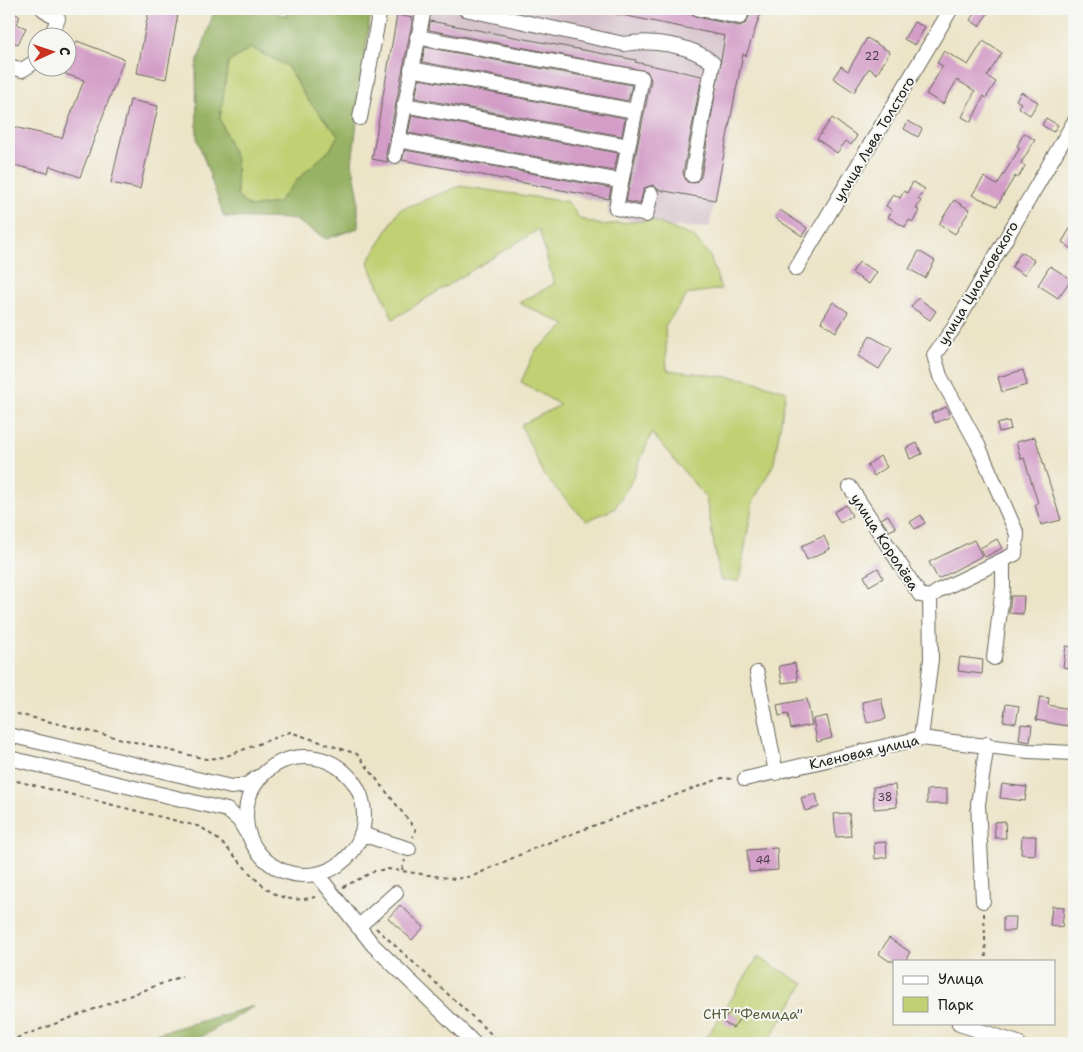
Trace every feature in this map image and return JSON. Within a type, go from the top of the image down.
[{"type":"street","points":[[43,9],[58,19],[54,28]]},
{"type":"street","points":[[360,118],[380,9]]},
{"type":"street","points":[[395,156],[424,9]]},
{"type":"street","points":[[465,9],[624,44],[637,41],[703,54],[713,63],[692,175]]},
{"type":"street","points":[[699,9],[740,17],[743,9]]},
{"type":"street","name":"улица Льва Толстого","points":[[796,269],[951,9]]},
{"type":"street","points":[[417,37],[642,78],[616,208],[646,215],[651,194]]},
{"type":"street","points":[[9,66],[22,70],[28,66]]},
{"type":"street","points":[[411,69],[636,111]]},
{"type":"street","points":[[404,105],[628,146]]},
{"type":"street","name":"улица Циолковского","points":[[1003,561],[1014,554],[1017,534],[978,445],[940,376],[934,355],[953,329],[1074,122]]},
{"type":"street","points":[[398,140],[620,181]]},
{"type":"street","name":"улица Королёва","points":[[850,487],[920,595],[930,597],[931,659],[920,738]]},
{"type":"street","points":[[930,597],[940,590],[1003,561],[994,658]]},
{"type":"street","points":[[757,673],[776,773]]},
{"type":"street","points":[[9,735],[232,787],[246,784],[272,766],[292,758],[315,757],[336,765],[352,780],[362,800],[364,812],[361,834],[355,848],[337,866],[317,874],[296,875],[275,868],[258,854],[239,820],[227,810],[9,758]]},
{"type":"street","name":"Кленовая улица","points":[[744,779],[920,738],[986,744],[1028,751],[1074,753]]},
{"type":"street","points":[[983,901],[978,804],[986,744]]},
{"type":"street","points":[[248,834],[245,816],[248,797],[263,774]]},
{"type":"street","points":[[361,834],[409,849]]},
{"type":"street","points":[[317,874],[330,892],[363,923],[373,945],[474,1043]]},
{"type":"street","points":[[363,923],[396,893]]},
{"type":"street","points":[[959,1024],[1018,1043]]},
{"type":"path","points":[[9,712],[206,759],[224,757],[290,732],[357,754],[416,830],[402,870]]},
{"type":"path","points":[[9,779],[201,826],[226,846],[266,890],[288,898],[311,898],[330,892],[375,871],[402,870],[428,876],[455,879],[473,876],[537,847],[686,790],[722,778],[744,779]]},
{"type":"path","points":[[983,901],[986,960]]},
{"type":"path","points":[[363,923],[501,1043]]},
{"type":"path","points":[[9,1041],[182,976]]},
{"type":"shaded area","points":[[397,9],[762,9],[746,56],[709,228],[654,226],[608,215],[608,203],[399,160],[389,162],[372,159]]},
{"type":"green space","points":[[221,9],[267,9],[286,16],[286,9],[371,9],[352,163],[358,192],[358,228],[326,239],[294,219],[224,217],[197,138],[196,67],[214,11]],"holes":[[[251,48],[287,66],[307,99],[338,135],[330,150],[303,174],[277,203],[250,207],[237,196],[236,160],[220,119],[228,63]]]},
{"type":"green space","points":[[251,47],[287,66],[307,99],[338,135],[330,150],[303,174],[277,203],[250,207],[237,196],[236,160],[220,119],[228,63]]},
{"type":"green space","points":[[460,186],[568,202],[580,219],[601,225],[651,220],[694,237],[710,256],[721,289],[688,294],[665,326],[667,370],[747,379],[786,391],[774,463],[753,502],[739,581],[720,580],[706,498],[652,433],[629,486],[614,509],[586,521],[545,477],[521,425],[560,405],[521,382],[535,351],[566,325],[519,303],[554,284],[539,229],[393,319],[368,262],[399,210]]},
{"type":"green space","name":"СНТ \"Фемида\"","points":[[758,957],[804,984],[767,1043],[703,1043]]},
{"type":"green space","points":[[254,1006],[191,1043],[136,1043],[148,1036]]},
{"type":"building","points":[[149,9],[179,9],[166,79],[137,73]]},
{"type":"building","points":[[612,9],[662,9],[690,14],[690,9],[693,15],[697,17],[739,26],[746,23],[752,9],[762,9],[746,56],[743,54],[715,200],[659,190],[653,185],[644,188],[640,204],[626,201],[651,80],[647,71],[429,30],[430,21],[636,60],[635,62],[702,76],[683,173],[687,182],[695,183],[701,177],[725,36],[612,13]]},
{"type":"building","points":[[977,9],[988,13],[979,26],[970,20]]},
{"type":"building","points":[[9,11],[20,16],[17,24],[26,28],[18,44],[9,41]]},
{"type":"building","points":[[397,15],[413,18],[386,154],[388,162],[372,159]]},
{"type":"building","points":[[914,22],[925,27],[915,45],[904,39]]},
{"type":"building","points":[[867,38],[890,52],[877,74],[869,68],[854,92],[833,78],[841,66],[848,71]]},
{"type":"building","points":[[78,41],[124,59],[80,177],[50,166],[48,173],[9,164],[9,126],[62,138],[84,80],[78,78]]},
{"type":"building","points":[[983,41],[1002,53],[987,76],[996,82],[986,98],[984,96],[971,122],[962,117],[975,91],[957,80],[943,104],[926,94],[943,66],[937,63],[944,51],[968,65]]},
{"type":"building","points":[[425,47],[632,85],[628,101],[422,62]]},
{"type":"building","points":[[419,79],[625,118],[622,136],[415,98]]},
{"type":"building","points":[[1021,92],[1038,102],[1030,115],[1018,107],[1021,103],[1016,100]]},
{"type":"building","points":[[130,100],[158,106],[140,189],[111,183]]},
{"type":"building","points":[[412,115],[618,153],[614,171],[408,133]]},
{"type":"building","points":[[832,118],[857,136],[851,145],[846,141],[837,153],[817,139]]},
{"type":"building","points":[[1046,118],[1058,125],[1053,132],[1042,125]]},
{"type":"building","points":[[908,121],[922,129],[918,137],[904,129]]},
{"type":"building","points":[[1024,133],[1035,140],[1021,163],[1025,166],[1018,178],[1015,176],[997,206],[972,195],[984,177],[997,185],[1020,148],[1017,146]]},
{"type":"building","points":[[405,150],[611,188],[609,199],[402,160]]},
{"type":"building","points":[[913,182],[925,189],[918,199],[921,201],[916,209],[919,210],[913,222],[909,220],[905,227],[888,217],[892,210],[886,206],[893,194],[900,198],[904,191],[907,193]]},
{"type":"building","points":[[954,200],[970,210],[955,234],[939,224]]},
{"type":"building","points":[[780,210],[807,228],[802,236],[775,218]]},
{"type":"building","points":[[1074,222],[1074,250],[1062,242]]},
{"type":"building","points":[[919,251],[935,261],[925,278],[909,269]]},
{"type":"building","points":[[1021,252],[1034,260],[1024,275],[1012,267]]},
{"type":"building","points":[[859,262],[877,272],[869,284],[852,273]]},
{"type":"building","points":[[1050,266],[1071,279],[1058,298],[1038,285]]},
{"type":"building","points":[[918,298],[936,311],[930,320],[911,307]]},
{"type":"building","points":[[833,302],[848,312],[836,332],[821,322]]},
{"type":"building","points":[[870,336],[892,348],[879,369],[858,356]]},
{"type":"building","points":[[1023,370],[1027,385],[1002,392],[998,377]]},
{"type":"building","points":[[946,407],[950,417],[935,423],[931,413]]},
{"type":"building","points":[[1009,421],[1011,429],[999,432],[997,424]]},
{"type":"building","points":[[1035,437],[1061,520],[1041,525],[1035,504],[1038,503],[1024,458],[1021,459],[1016,442]]},
{"type":"building","points":[[917,443],[922,454],[910,459],[906,448]]},
{"type":"building","points":[[880,456],[887,467],[874,476],[867,465]]},
{"type":"building","points":[[846,505],[852,516],[840,523],[834,512]]},
{"type":"building","points":[[888,515],[896,528],[889,531],[881,519]]},
{"type":"building","points":[[921,515],[925,523],[915,529],[910,522]]},
{"type":"building","points":[[824,536],[830,549],[807,560],[801,546]]},
{"type":"building","points":[[997,539],[1002,548],[985,557],[980,548]]},
{"type":"building","points":[[974,540],[982,556],[938,579],[929,562]]},
{"type":"building","points":[[878,568],[883,578],[869,586],[864,576]]},
{"type":"building","points":[[1011,596],[1024,596],[1023,614],[1009,613]]},
{"type":"building","points":[[1066,646],[1074,647],[1074,669],[1063,667]]},
{"type":"building","points":[[960,657],[983,660],[982,674],[958,671]]},
{"type":"building","points":[[795,663],[798,681],[782,683],[779,666]]},
{"type":"building","points":[[1040,697],[1049,698],[1048,705],[1070,709],[1067,726],[1036,720]]},
{"type":"building","points":[[881,698],[886,719],[867,723],[862,702]]},
{"type":"building","points":[[807,699],[812,725],[791,729],[788,714],[779,716],[777,705]]},
{"type":"building","points":[[1006,704],[1019,706],[1016,723],[1003,721]]},
{"type":"building","points":[[827,716],[832,738],[817,742],[813,719]]},
{"type":"building","points":[[1021,724],[1032,725],[1030,742],[1019,740]]},
{"type":"building","points":[[1002,784],[1027,787],[1025,801],[1000,798]]},
{"type":"building","points":[[895,785],[897,807],[874,809],[873,787]]},
{"type":"building","points":[[947,789],[947,804],[927,804],[927,790]]},
{"type":"building","points":[[816,794],[819,807],[805,811],[801,798]]},
{"type":"building","points":[[849,813],[851,836],[836,837],[834,814]]},
{"type":"building","points":[[1005,821],[1006,838],[995,838],[994,822]]},
{"type":"building","points":[[1022,836],[1036,836],[1035,855],[1021,854]]},
{"type":"building","points":[[886,842],[887,857],[875,859],[874,843]]},
{"type":"building","points":[[777,848],[778,870],[749,872],[747,850]]},
{"type":"building","points":[[400,905],[424,927],[412,940],[388,918]]},
{"type":"building","points":[[1052,906],[1064,907],[1062,927],[1050,925]]},
{"type":"building","points":[[1003,917],[1016,917],[1015,931],[1003,931]]},
{"type":"building","points":[[889,938],[910,952],[906,960],[893,961],[889,961],[879,954]]},
{"type":"building","points":[[730,1011],[740,1018],[733,1028],[723,1022]]}]
